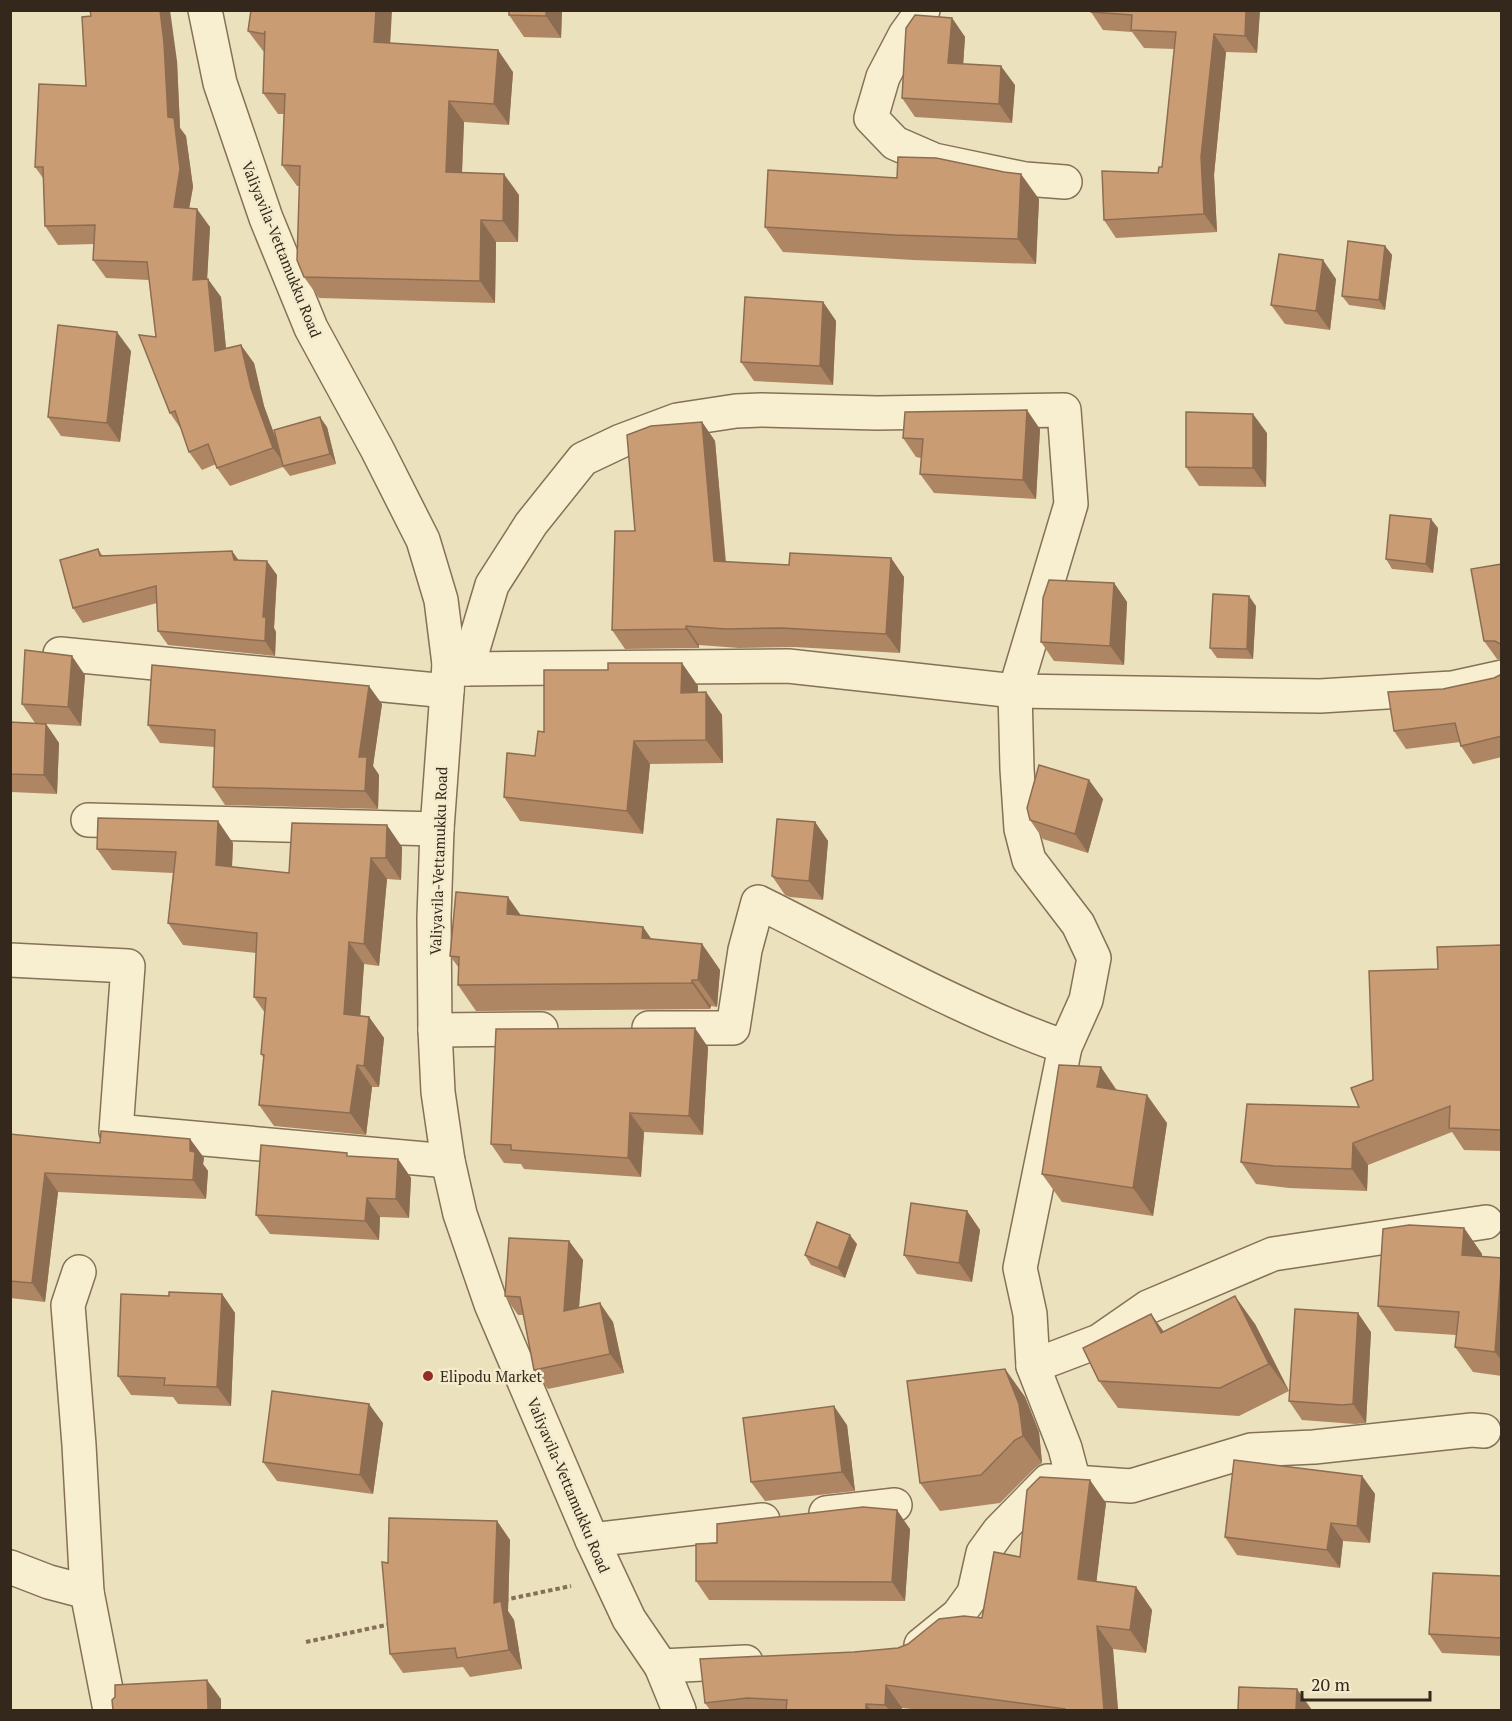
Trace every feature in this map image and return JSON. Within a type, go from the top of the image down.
[{"type":"street","name":"Valiyavila-Vettamukku Road","points":[[205,10],[220,83],[266,218],[311,328],[377,449],[423,540],[441,600],[454,675],[437,829],[434,918],[435,1030],[438,1092],[448,1161],[460,1214],[491,1304],[592,1540],[629,1619],[661,1666],[679,1710]]},
{"type":"street","points":[[923,10],[905,35],[883,77],[871,118],[895,142],[934,160],[1025,179],[1065,182]]},
{"type":"street","points":[[454,675],[492,585],[531,524],[583,459],[621,441],[677,420],[736,411],[877,413],[1064,410],[1071,504],[1015,691],[1021,829],[1029,860],[1078,924],[1094,958],[1086,1000],[1065,1047],[1020,1268],[1030,1314],[1033,1366],[1065,1448],[1074,1482]]},
{"type":"street","points":[[60,654],[454,675],[788,666],[1015,691],[1320,696],[1452,688],[1502,677]]},
{"type":"street","points":[[88,820],[437,829]]},
{"type":"street","points":[[614,1029],[734,1028],[745,950],[758,902],[982,1014],[1065,1047]]},
{"type":"street","points":[[10,960],[128,966],[116,1131],[448,1161]]},
{"type":"street","points":[[435,1030],[566,1029]]},
{"type":"street","points":[[1033,1366],[1099,1341],[1148,1307],[1273,1254],[1486,1222]]},
{"type":"street","points":[[79,1272],[68,1305],[87,1592],[110,1710]]},
{"type":"street","points":[[891,1654],[912,1652],[958,1615],[974,1593],[983,1553],[999,1532],[1048,1481],[1131,1486],[1251,1450],[1314,1447],[1472,1430],[1485,1431]]},
{"type":"street","points":[[592,1540],[895,1505]]},
{"type":"street","points":[[10,1567],[49,1582],[87,1592]]},
{"type":"street","points":[[661,1666],[777,1661]]},
{"type":"path","points":[[493,1602],[609,1578]]},
{"type":"path","points":[[306,1642],[399,1622]]},
{"type":"building","points":[[90,10],[160,10],[168,117],[174,118],[180,169],[174,207],[197,209],[193,280],[208,279],[215,351],[241,345],[251,388],[273,448],[217,468],[208,444],[189,452],[175,411],[170,413],[139,335],[156,337],[147,262],[93,260],[95,225],[45,226],[43,167],[35,167],[39,84],[86,86],[82,17],[91,16]]},
{"type":"building","points":[[251,10],[376,10],[374,42],[498,50],[494,104],[449,101],[446,172],[504,174],[503,221],[481,220],[480,281],[304,277],[297,260],[300,166],[282,165],[285,94],[263,93],[265,31],[264,34],[248,31]]},
{"type":"building","points":[[509,10],[546,10],[546,16],[509,15]]},
{"type":"building","points":[[1091,10],[1246,10],[1245,36],[1214,34],[1201,157],[1204,214],[1104,220],[1102,171],[1158,173],[1159,167],[1162,167],[1176,32],[1131,30],[1132,15],[1091,12]]},
{"type":"building","points":[[915,15],[952,18],[948,63],[1001,66],[999,104],[902,98],[906,28]]},
{"type":"building","points":[[898,157],[936,158],[1021,174],[1018,239],[895,235],[765,227],[768,170],[897,178]]},
{"type":"building","points":[[1348,241],[1385,246],[1379,300],[1342,296]]},
{"type":"building","points":[[1279,254],[1323,260],[1316,311],[1271,305]]},
{"type":"building","points":[[745,297],[823,302],[820,366],[741,362]]},
{"type":"building","points":[[58,325],[117,332],[107,423],[48,417]]},
{"type":"building","points":[[1027,410],[1023,480],[920,474],[923,439],[903,438],[905,412]]},
{"type":"building","points":[[1186,412],[1253,414],[1253,468],[1186,467]]},
{"type":"building","points":[[320,417],[330,454],[283,466],[274,430]]},
{"type":"building","points":[[702,422],[714,561],[789,565],[790,553],[891,558],[886,634],[782,628],[726,629],[686,626],[686,629],[612,630],[615,531],[635,531],[627,435],[651,426]]},
{"type":"building","points":[[1390,515],[1431,519],[1426,564],[1386,559]]},
{"type":"building","points":[[98,549],[100,556],[232,551],[234,560],[267,561],[263,617],[266,617],[265,641],[158,631],[156,586],[73,608],[60,560]]},
{"type":"building","points":[[1502,564],[1502,645],[1495,641],[1484,641],[1471,569]]},
{"type":"building","points":[[1049,580],[1114,583],[1110,646],[1041,642],[1043,598]]},
{"type":"building","points":[[1213,594],[1249,596],[1247,649],[1210,648]]},
{"type":"building","points":[[25,650],[72,656],[68,707],[22,704]]},
{"type":"building","points":[[608,663],[682,663],[681,693],[706,692],[706,740],[634,741],[627,811],[504,797],[507,753],[535,756],[538,731],[544,732],[544,670],[608,670]]},
{"type":"building","points":[[152,665],[369,686],[359,757],[367,757],[365,791],[213,787],[215,730],[148,725]]},
{"type":"building","points":[[1502,674],[1502,736],[1461,746],[1455,723],[1394,731],[1388,692],[1443,689],[1494,678]]},
{"type":"building","points":[[10,722],[46,724],[44,775],[10,774]]},
{"type":"building","points":[[1039,765],[1089,780],[1075,834],[1030,820],[1027,808]]},
{"type":"building","points":[[98,818],[218,821],[216,865],[289,873],[292,823],[387,825],[386,858],[371,858],[364,944],[349,942],[344,1014],[369,1017],[364,1066],[357,1065],[350,1113],[259,1105],[266,998],[254,997],[257,933],[168,923],[176,852],[97,849]]},
{"type":"building","points":[[777,819],[815,822],[809,881],[772,876]]},
{"type":"building","points":[[456,892],[508,897],[507,914],[643,927],[642,938],[702,944],[698,980],[692,980],[692,983],[458,985],[459,957],[450,956]]},
{"type":"building","points":[[1502,945],[1502,1130],[1449,1128],[1450,1106],[1353,1143],[1352,1169],[1274,1166],[1241,1162],[1247,1104],[1359,1107],[1351,1088],[1373,1080],[1369,971],[1438,969],[1437,947]]},
{"type":"building","points":[[695,1028],[689,1116],[630,1113],[628,1158],[511,1150],[511,1145],[491,1144],[496,1029]]},
{"type":"building","points":[[1059,1065],[1101,1067],[1097,1087],[1147,1095],[1133,1188],[1042,1174]]},
{"type":"building","points":[[101,1131],[190,1139],[190,1151],[195,1152],[193,1180],[45,1173],[32,1283],[10,1281],[10,1134],[100,1143]]},
{"type":"building","points":[[261,1145],[347,1153],[347,1156],[398,1159],[396,1199],[367,1198],[365,1221],[256,1215]]},
{"type":"building","points":[[911,1203],[967,1211],[959,1263],[904,1255]]},
{"type":"building","points":[[817,1222],[850,1235],[838,1268],[805,1255]]},
{"type":"building","points":[[1409,1225],[1464,1228],[1462,1255],[1502,1258],[1495,1352],[1455,1347],[1459,1312],[1378,1306],[1383,1229]]},
{"type":"building","points":[[509,1238],[569,1241],[564,1311],[600,1303],[610,1354],[534,1370],[520,1297],[505,1296]]},
{"type":"building","points":[[169,1292],[222,1294],[217,1387],[164,1385],[165,1378],[118,1376],[121,1294],[169,1296]]},
{"type":"building","points":[[1235,1296],[1269,1364],[1220,1388],[1099,1381],[1083,1348],[1151,1314],[1161,1333]]},
{"type":"building","points":[[1295,1309],[1358,1313],[1353,1404],[1289,1401]]},
{"type":"building","points":[[1005,1369],[1019,1404],[1023,1436],[1015,1440],[981,1475],[920,1483],[907,1381]]},
{"type":"building","points":[[272,1391],[369,1404],[360,1475],[263,1462]]},
{"type":"building","points":[[834,1406],[842,1472],[751,1482],[743,1418]]},
{"type":"building","points":[[1234,1460],[1362,1476],[1357,1526],[1331,1523],[1327,1550],[1225,1537]]},
{"type":"building","points":[[1040,1477],[1090,1480],[1078,1579],[1136,1587],[1130,1630],[1097,1626],[1104,1710],[1065,1710],[886,1685],[885,1705],[866,1704],[866,1710],[786,1710],[787,1700],[747,1698],[705,1703],[700,1659],[898,1648],[908,1644],[939,1619],[964,1616],[982,1618],[994,1552],[1020,1557],[1027,1490]]},
{"type":"building","points":[[863,1507],[897,1510],[892,1582],[696,1581],[696,1544],[717,1543],[717,1524]]},
{"type":"building","points":[[389,1518],[497,1521],[494,1603],[501,1601],[509,1650],[457,1658],[455,1648],[390,1654],[382,1562],[388,1563]]},
{"type":"building","points":[[1433,1573],[1502,1576],[1502,1638],[1429,1634]]},
{"type":"building","points":[[207,1680],[208,1710],[113,1710],[115,1685]]},
{"type":"building","points":[[1239,1687],[1297,1689],[1296,1710],[1238,1710]]},
{"type":"place","name":"Elipodu Market","points":[[428,1376]]}]
